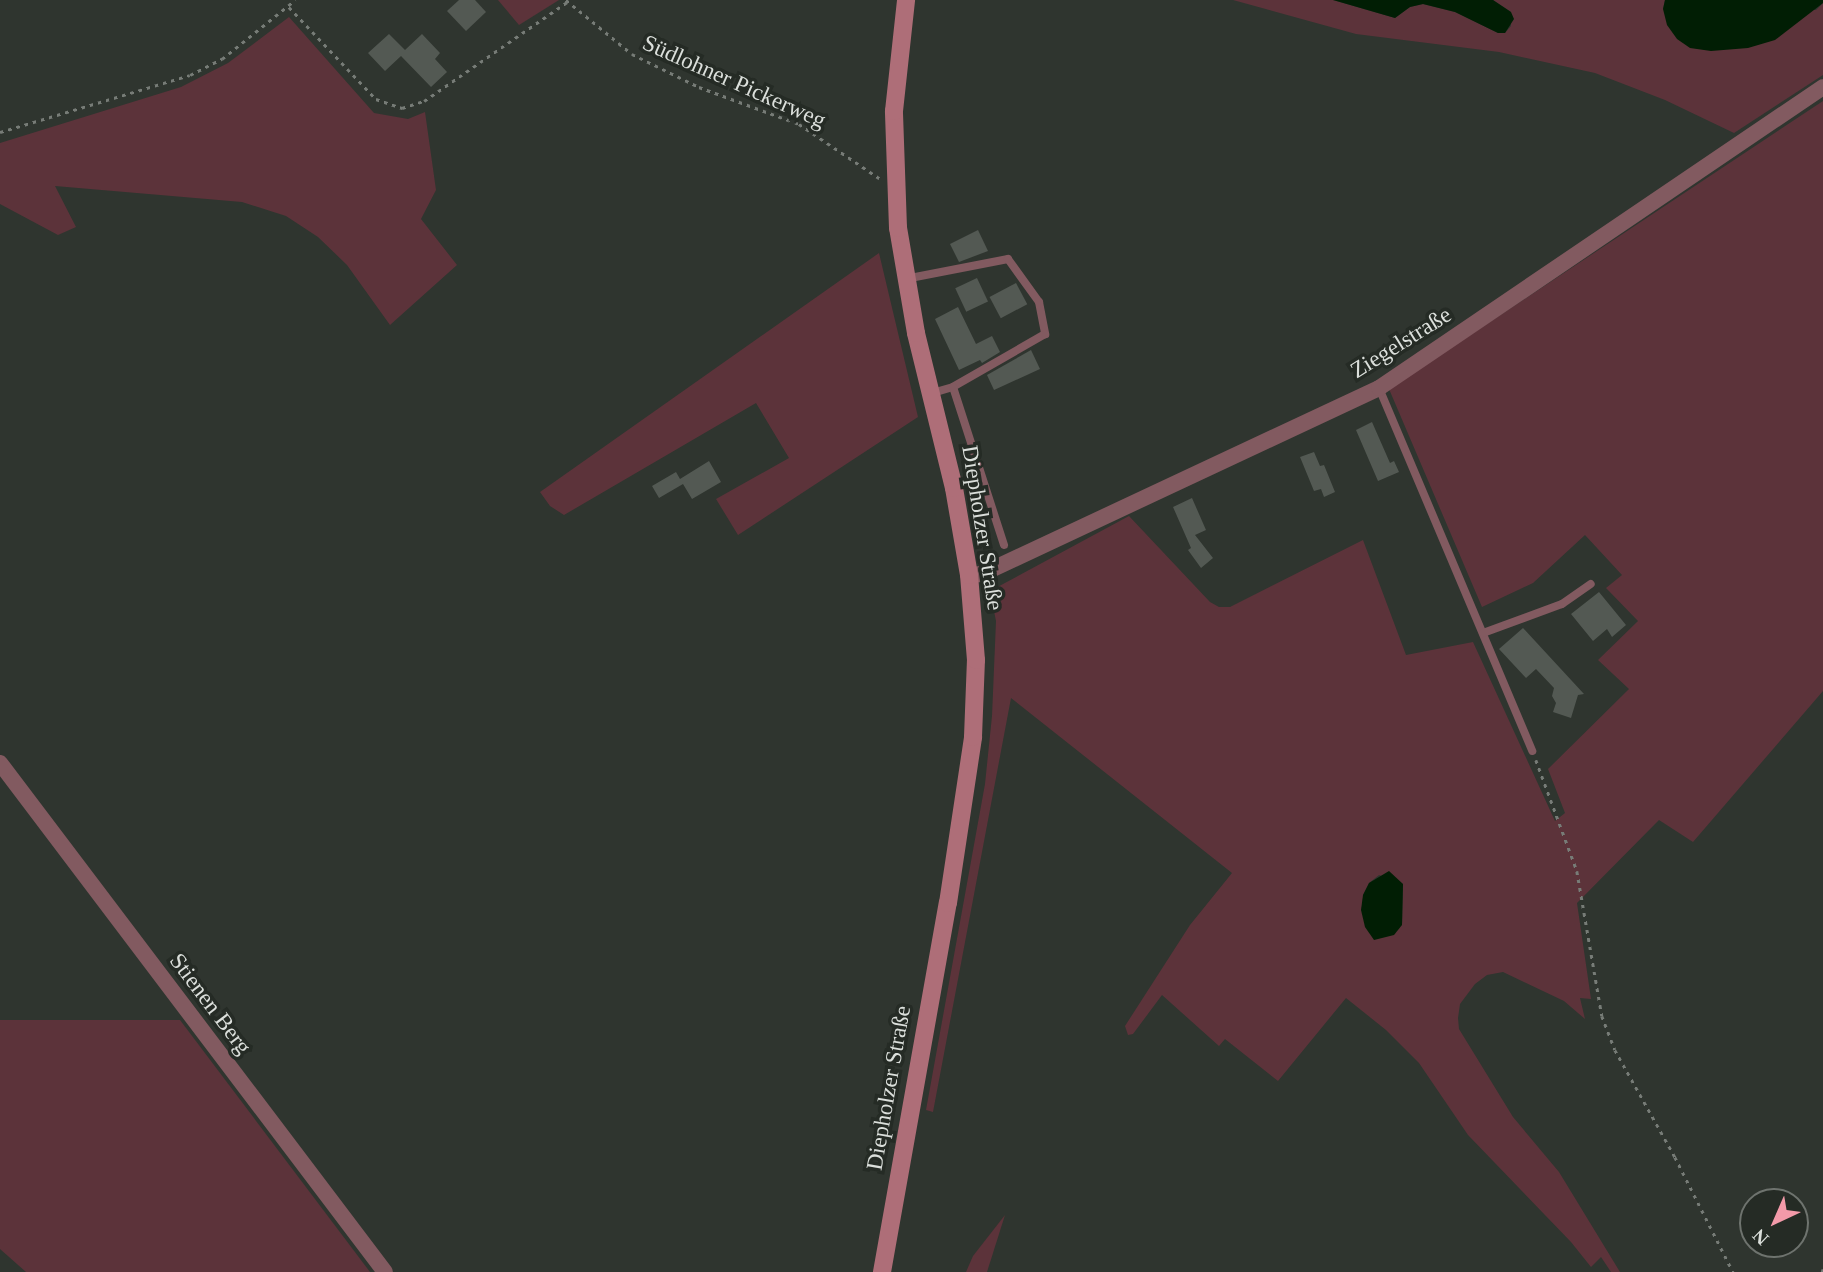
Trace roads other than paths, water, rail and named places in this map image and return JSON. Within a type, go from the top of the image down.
[{"type":"main road","name":"Diepholzer Straße","points":[[882,1272],[948,903],[973,737],[976,660],[970,575],[954,488],[905,279],[894,181],[896,80],[906,0]]},
{"type":"street","name":"Ziegelstraße","points":[[970,575],[982,574],[1379,388],[1823,87]]},
{"type":"street","name":"Stienen Berg","points":[[0,763],[385,1272]]},
{"type":"lane","points":[[905,279],[1008,259],[1039,302],[1045,334],[953,387],[931,393]]},
{"type":"lane","points":[[953,387],[1004,545]]},
{"type":"lane","points":[[1379,388],[1532,751]]},
{"type":"lane","points":[[1483,633],[1562,604],[1591,584]]}]
